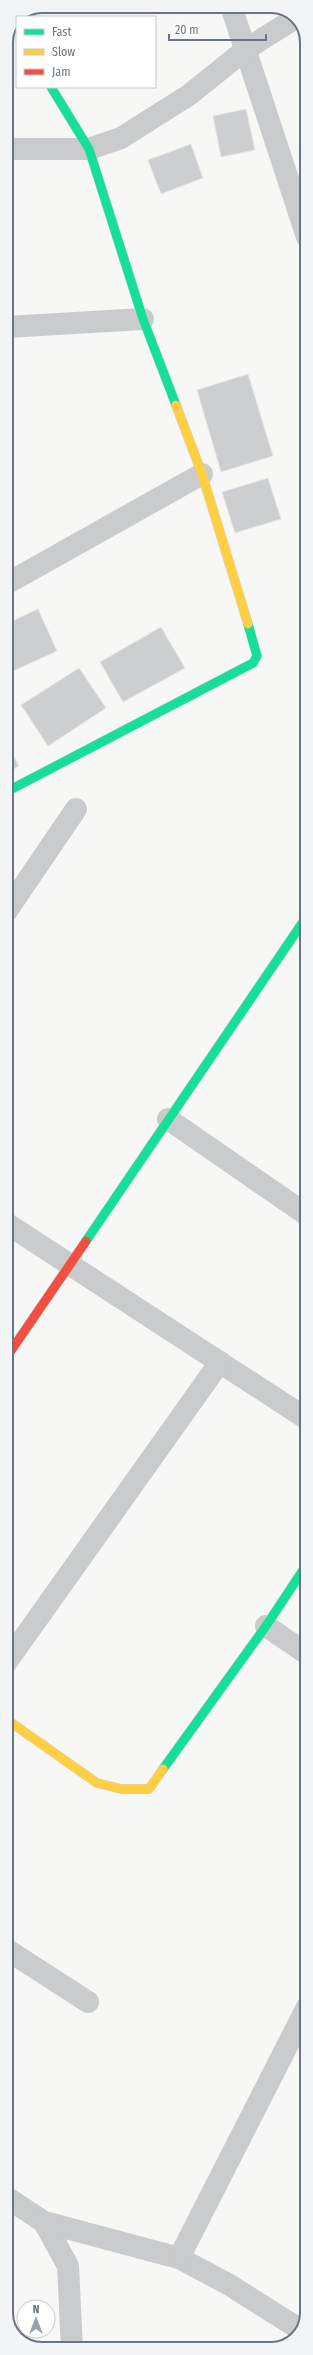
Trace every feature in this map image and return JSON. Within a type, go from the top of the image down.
[{"type":"street","points":[[233,13],[300,216]]},
{"type":"street","points":[[13,149],[89,149],[121,138],[189,95],[245,50],[291,21]]},
{"type":"street","points":[[13,788],[253,663],[257,656],[256,648],[202,474],[143,319],[89,149],[52,88]]},
{"type":"street","points":[[13,327],[143,319]]},
{"type":"street","points":[[13,580],[202,474]]},
{"type":"street","points":[[13,902],[76,809]]},
{"type":"street","points":[[13,1348],[300,926]]},
{"type":"street","points":[[168,1119],[300,1210]]},
{"type":"street","points":[[13,1228],[300,1414]]},
{"type":"street","points":[[13,1653],[220,1362]]},
{"type":"street","points":[[13,1724],[97,1783],[121,1789],[149,1789],[266,1626],[300,1575]]},
{"type":"street","points":[[266,1626],[300,1649]]},
{"type":"street","points":[[13,1954],[88,2002]]},
{"type":"street","points":[[179,2258],[300,2021]]},
{"type":"street","points":[[13,2202],[44,2222],[179,2258],[228,2284],[296,2327]]},
{"type":"street","points":[[44,2222],[68,2266],[72,2342]]},
{"type":"building","points":[[246,109],[255,150],[221,157],[213,116]]},
{"type":"building","points":[[191,144],[203,178],[161,194],[148,160]]},
{"type":"building","points":[[248,374],[273,456],[221,472],[197,390]]},
{"type":"building","points":[[268,478],[281,519],[235,533],[222,492]]},
{"type":"building","points":[[38,609],[57,651],[13,671],[13,621]]},
{"type":"building","points":[[161,627],[185,668],[123,702],[100,662]]},
{"type":"building","points":[[79,668],[106,708],[48,746],[21,705]]},
{"type":"building","points":[[13,755],[19,766],[13,769]]},
{"type":"traffic: fast","points":[[52,88],[89,149],[143,319],[176,405]]},
{"type":"traffic: fast","points":[[13,788],[253,663],[257,656],[248,624]]},
{"type":"traffic: fast","points":[[86,1241],[300,926]]},
{"type":"traffic: fast","points":[[163,1769],[266,1626],[300,1575]]},
{"type":"traffic: slow","points":[[176,405],[202,474],[248,624]]},
{"type":"traffic: slow","points":[[13,1724],[97,1783],[121,1789],[149,1789],[163,1769]]},
{"type":"traffic: jam","points":[[13,1348],[86,1241]]}]
